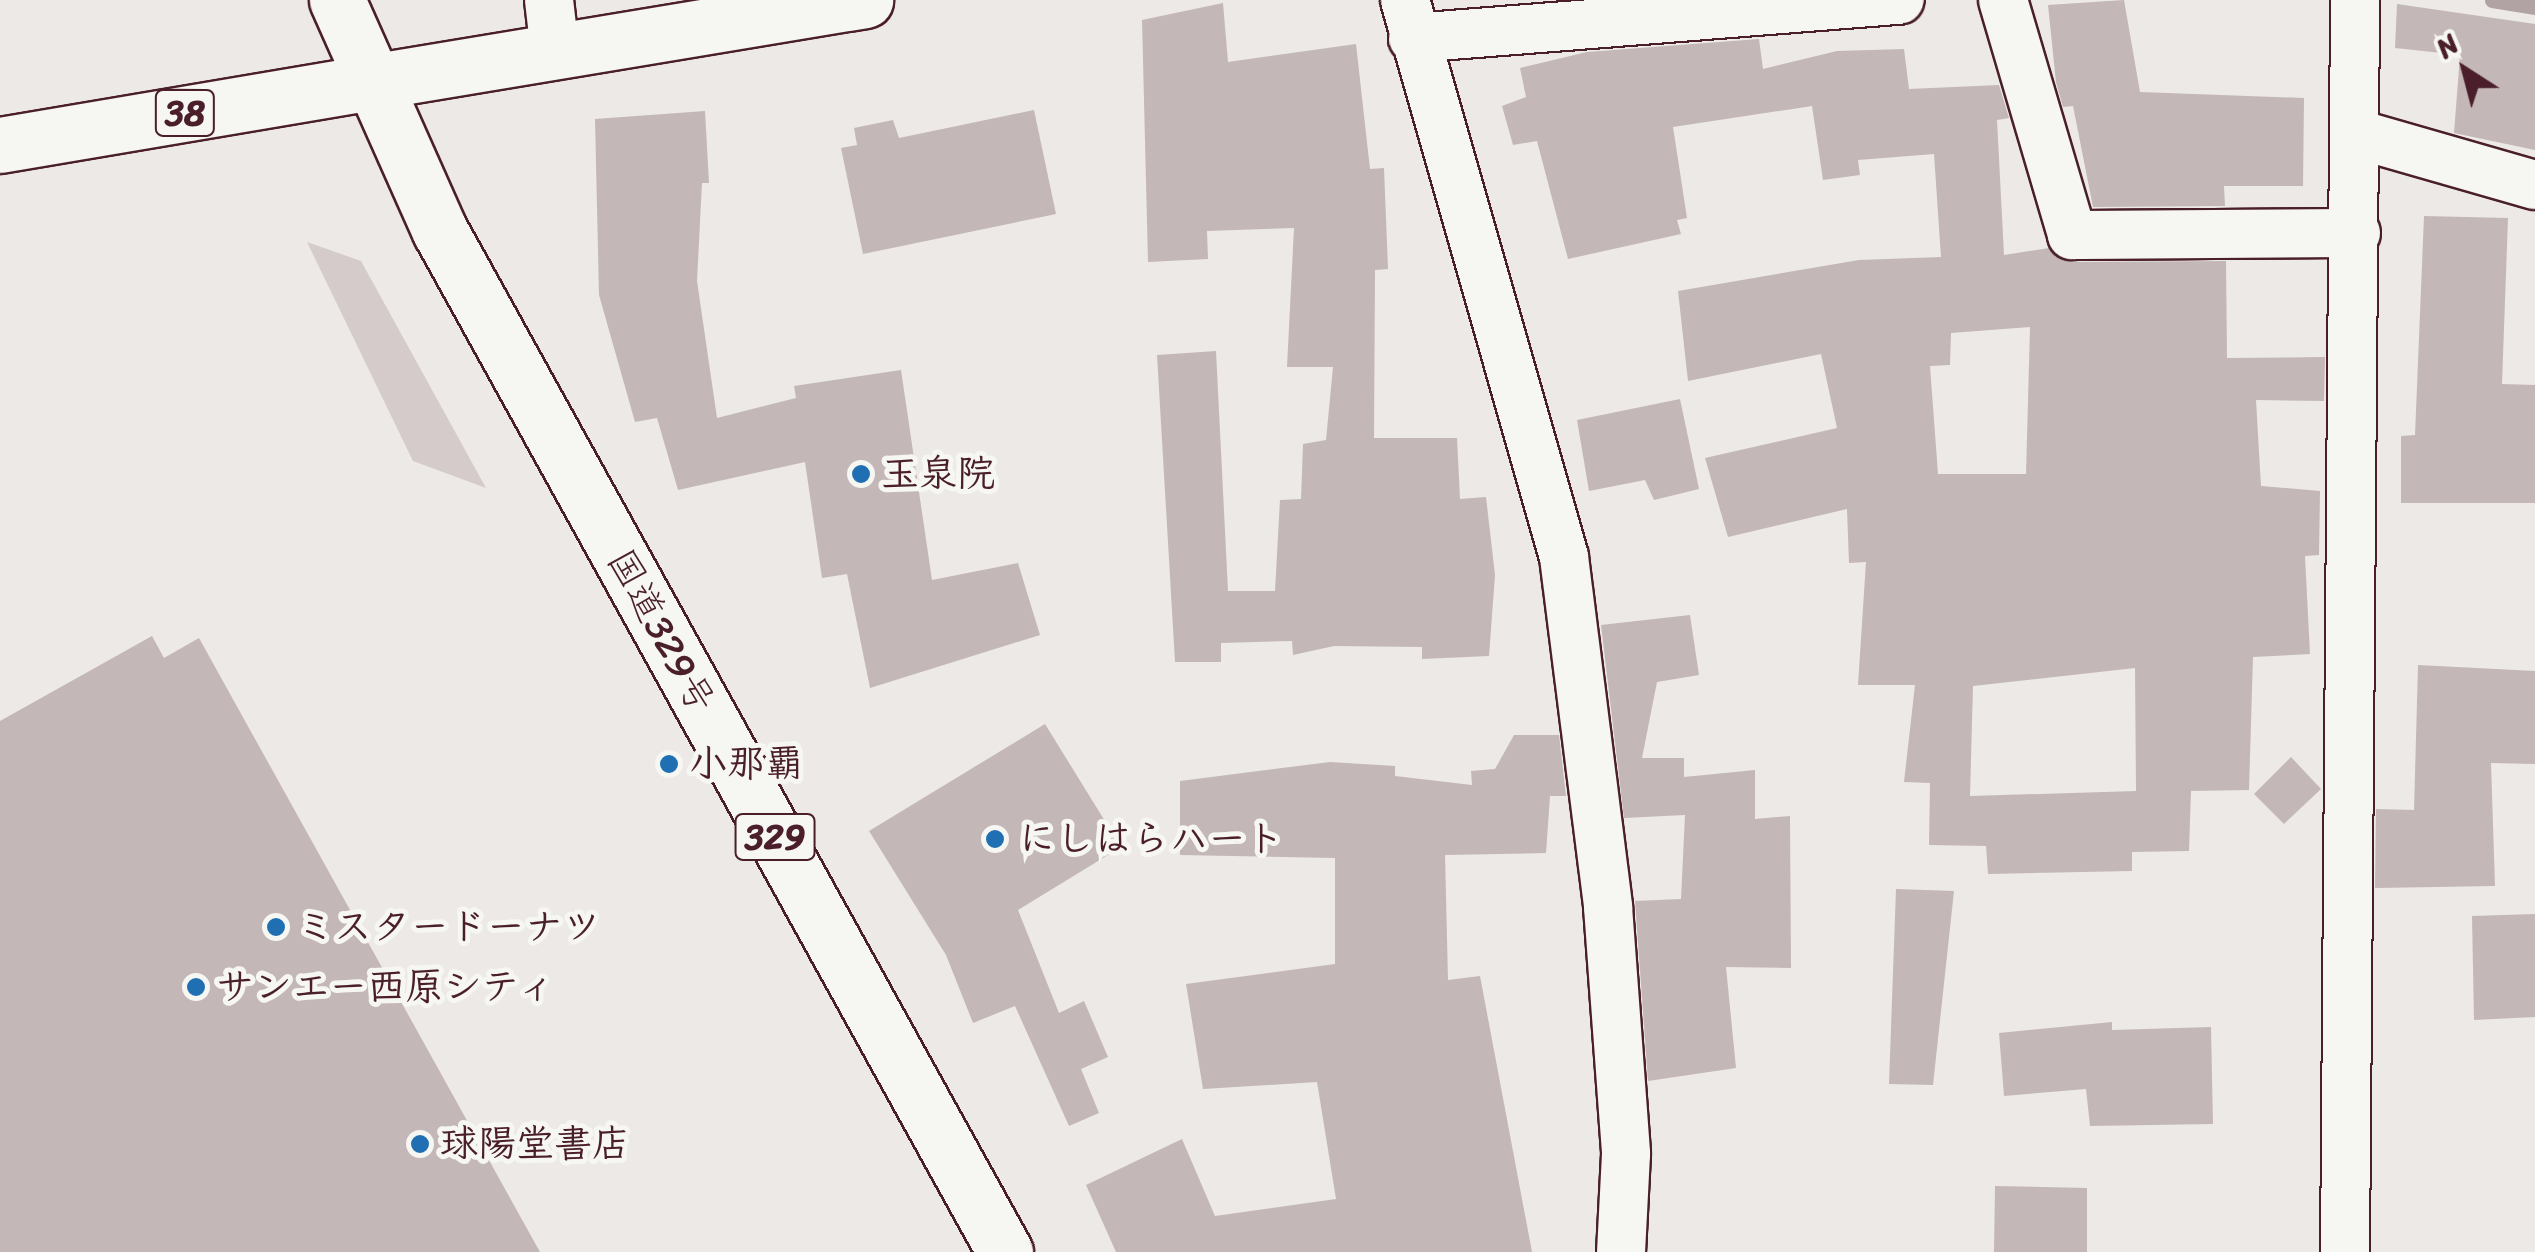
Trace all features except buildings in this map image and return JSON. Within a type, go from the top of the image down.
[{"type":"main road","name":"国道329号","points":[[337,0],[370,82],[440,231],[1005,1252]]},
{"type":"main road","points":[[370,82],[552,26],[865,0]]},
{"type":"main road","name":"38","points":[[0,145],[370,82]]},
{"type":"street","points":[[1621,1252],[1626,1154],[1608,907],[1564,557],[1409,19],[1900,0]]},
{"type":"street","points":[[2003,0],[2072,234],[2356,233]]},
{"type":"street","points":[[2345,1252],[2356,7]]},
{"type":"street","points":[[2357,134],[2535,185]]},
{"type":"shaded area","points":[[307,242],[361,261],[486,488],[413,461]]},
{"type":"waterway","points":[[2492,0],[2535,7]]},
{"type":"place","name":"玉泉院","points":[[861,474]]},
{"type":"place","name":"小那覇","points":[[669,764]]},
{"type":"place","name":"にしはらハート","points":[[995,839]]},
{"type":"place","name":"ミスタードーナツ","points":[[276,927]]},
{"type":"place","name":"サンエー西原シティ","points":[[196,987]]},
{"type":"place","name":"球陽堂書店","points":[[420,1144]]}]
